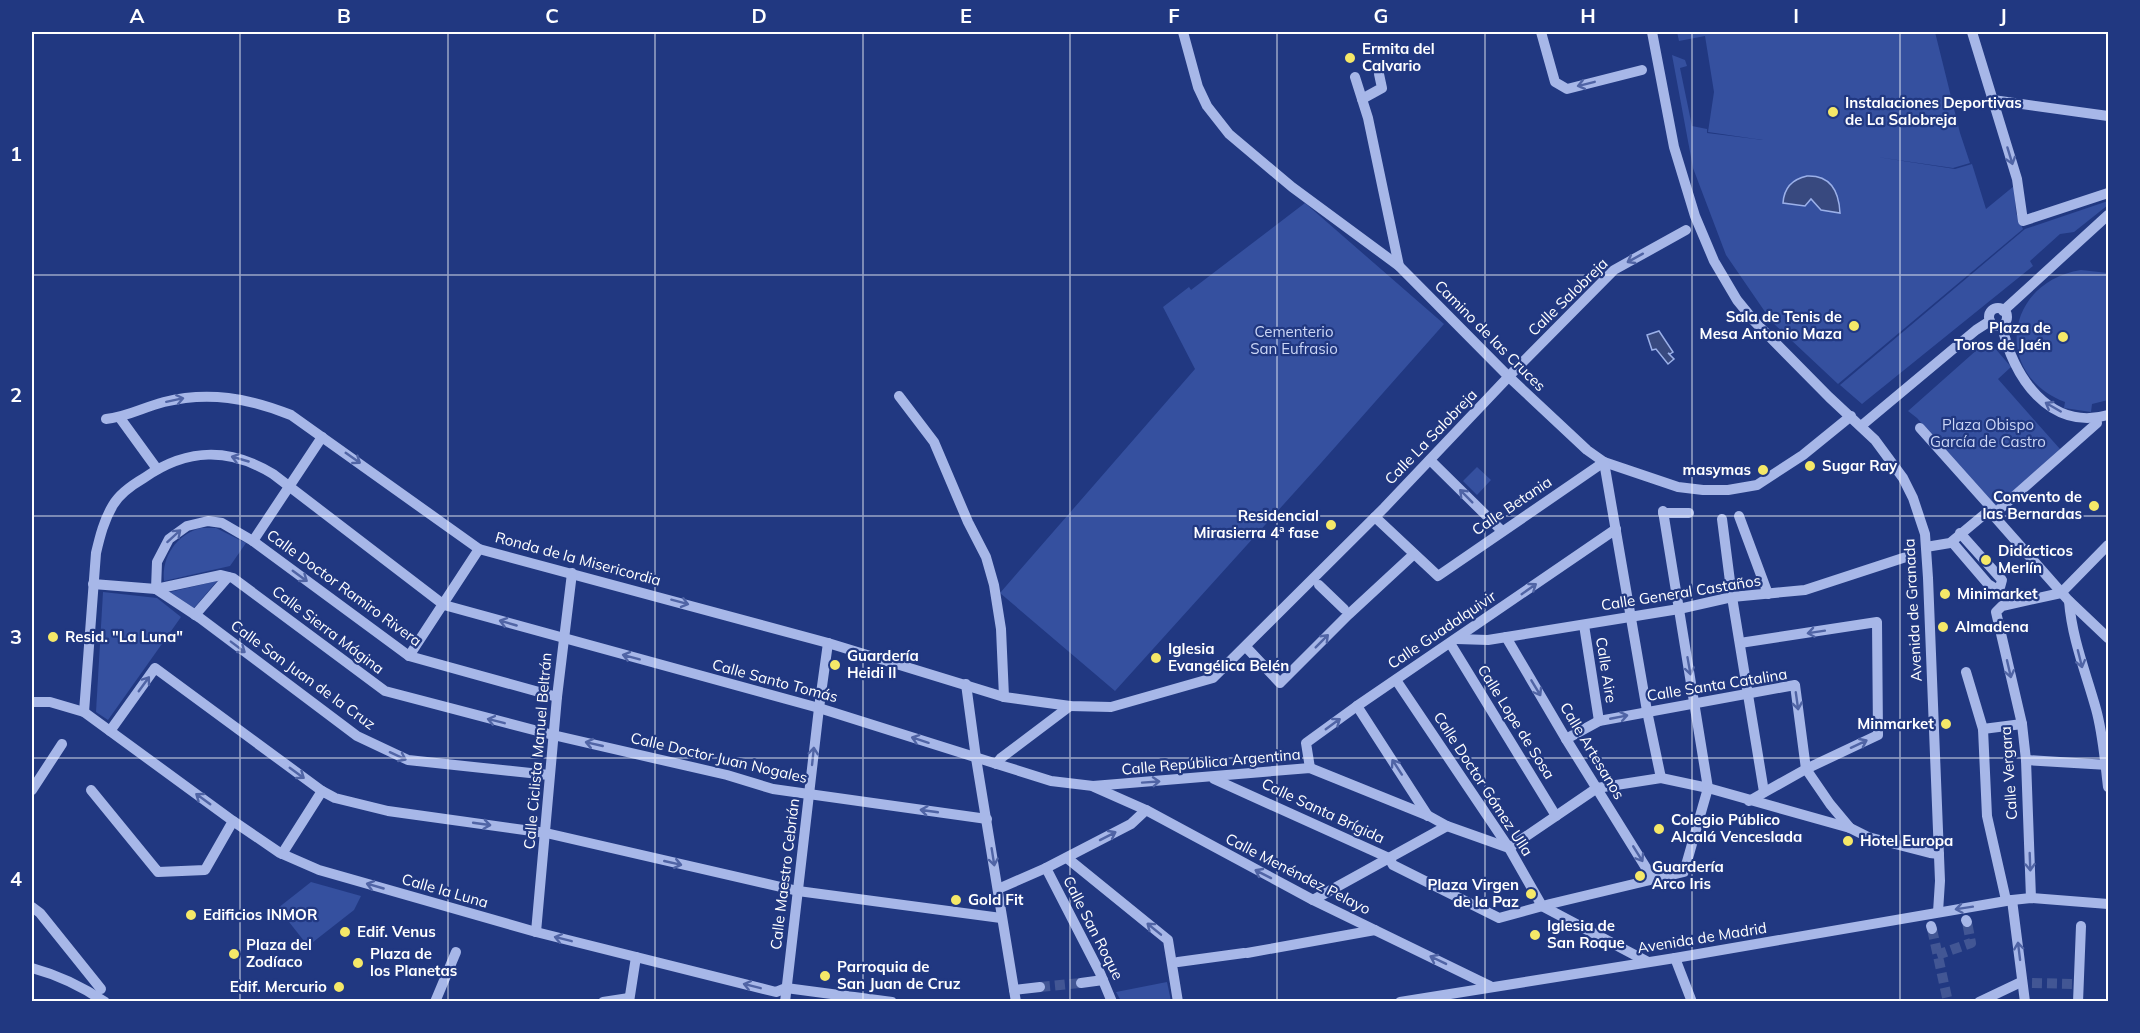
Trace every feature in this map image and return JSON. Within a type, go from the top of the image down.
[{"type":"street","name":"Camino de las Cruces","points":[[1183,32],[1197,87],[1207,106],[1229,134],[1292,187],[1399,266],[1509,377],[1587,450],[1604,462],[1678,487],[1728,490],[1756,484],[1803,455],[1851,416]]},
{"type":"street","points":[[1541,32],[1555,82],[1567,89],[1642,70]]},
{"type":"street","name":"Avenida de Granada","points":[[1652,32],[1674,147],[1698,225],[1714,261],[1737,300],[1755,322],[1879,444],[1903,478],[1913,498],[1925,534],[1939,854],[1938,912]]},
{"type":"street","points":[[1972,32],[2017,179],[2023,221],[2109,193]]},
{"type":"street","points":[[1362,99],[1382,88],[1379,74]]},
{"type":"street","points":[[1355,77],[1362,99],[1399,266]]},
{"type":"street","points":[[1994,100],[2109,116]]},
{"type":"street","points":[[2003,311],[2109,215]]},
{"type":"street","name":"Calle Salobreja","points":[[1509,377],[1614,270],[1686,230]]},
{"type":"street","points":[[2002,325],[1996,326],[1990,321],[1989,316],[1991,312],[1999,309],[2003,311]]},
{"type":"street","points":[[2003,311],[2006,318],[2002,325],[2017,370],[2031,391],[2052,408],[2073,416],[2094,419],[2109,415]]},
{"type":"street","points":[[1862,426],[1976,330],[1990,321]]},
{"type":"street","name":"Calle La Salobreja","points":[[1246,647],[1509,377]]},
{"type":"street","name":"Ronda de la Misericordia","points":[[106,419],[120,418],[165,402],[207,395],[265,404],[291,415],[322,436],[479,549],[828,643],[1004,697],[1070,706],[1111,707],[1213,678],[1246,647]]},
{"type":"street","points":[[899,396],[934,442],[968,522],[986,557],[994,585],[1001,629],[1004,697]]},
{"type":"street","points":[[120,418],[157,468]]},
{"type":"street","points":[[1926,547],[1952,542],[1986,513],[1995,514],[2097,423]]},
{"type":"street","points":[[1920,428],[2061,593],[2109,638]]},
{"type":"street","points":[[253,541],[291,487],[322,436]]},
{"type":"street","points":[[84,712],[93,584],[100,532],[114,504],[132,486],[157,468],[187,457],[222,454],[257,465],[291,487],[444,605]]},
{"type":"street","points":[[1430,460],[1502,531]]},
{"type":"street","points":[[1604,462],[1647,711],[1661,778]]},
{"type":"street","name":"Calle Betania","points":[[1414,554],[1438,576],[1604,462]]},
{"type":"street","points":[[1689,513],[1663,512],[1708,788]]},
{"type":"street","points":[[1738,516],[1768,594]]},
{"type":"street","points":[[1246,647],[1281,683],[1345,618],[1414,554],[1375,517]]},
{"type":"street","points":[[1722,519],[1732,597],[1765,798]]},
{"type":"street","name":"Calle Doctor Ramiro Rivera","points":[[156,589],[157,562],[169,539],[187,526],[216,521],[228,525],[253,541],[409,656],[557,697]]},
{"type":"street","name":"Calle Guadalquivir","points":[[1310,768],[1306,744],[1357,706],[1616,529]]},
{"type":"street","points":[[1952,542],[1988,584],[1999,591],[2002,580],[1960,533]]},
{"type":"street","points":[[2061,593],[2108,547]]},
{"type":"street","points":[[409,656],[479,549]]},
{"type":"street","name":"Calle General Castaños","points":[[1454,641],[1488,640],[1679,609],[1732,597],[1805,590],[1906,556]]},
{"type":"street","name":"Calle Ciclista Manuel Beltrán","points":[[536,932],[553,735],[572,573]]},
{"type":"street","points":[[93,584],[156,589],[221,575],[228,577],[195,615]]},
{"type":"street","name":"Calle Sierra Mágina","points":[[228,577],[233,578],[385,691],[553,735]]},
{"type":"street","points":[[1319,585],[1344,609]]},
{"type":"street","name":"Calle San Juan de la Cruz","points":[[156,589],[195,615],[357,736],[408,760],[549,775]]},
{"type":"street","name":"Calle Vergara","points":[[2031,898],[2026,760],[2022,724],[1996,612],[2002,606],[2061,593]]},
{"type":"street","points":[[2069,601],[2073,631],[2097,711],[2109,787]]},
{"type":"street","name":"Calle Santo Tomás","points":[[444,605],[819,708],[976,758]]},
{"type":"street","points":[[1740,644],[1877,622],[1878,735],[1806,770],[1765,798],[1749,801]]},
{"type":"street","name":"Calle Aire","points":[[1584,625],[1599,721]]},
{"type":"street","name":"Calle Artesanos","points":[[1506,637],[1653,879]]},
{"type":"street","name":"Calle Lope de Sosa","points":[[1454,641],[1556,816]]},
{"type":"street","name":"Calle Maestro Cebrián","points":[[785,1002],[828,643]]},
{"type":"street","points":[[110,731],[155,668],[321,791],[334,798],[388,811],[546,833],[798,891],[1001,918]]},
{"type":"street","points":[[1966,672],[1983,729],[1987,816],[2009,900],[2025,1002]]},
{"type":"street","name":"Calle Doctor Gómez Ulla","points":[[1396,680],[1509,848],[1542,906]]},
{"type":"street","points":[[966,684],[1016,1002]]},
{"type":"street","name":"Calle Santa Catalina","points":[[1566,739],[1599,721],[1795,685],[1806,770]]},
{"type":"street","name":"Calle la Luna","points":[[32,702],[50,702],[84,712],[282,854],[319,870],[536,932],[776,992],[786,988],[892,1002]]},
{"type":"street","points":[[1041,703],[1048,723]]},
{"type":"street","points":[[996,764],[1070,706]]},
{"type":"street","points":[[1357,706],[1428,816]]},
{"type":"street","points":[[1983,729],[2022,724]]},
{"type":"street","name":"Calle Doctor Juan Nogales","points":[[553,735],[727,775],[773,789],[987,819]]},
{"type":"street","points":[[32,790],[62,744]]},
{"type":"street","name":"Calle República Argentina","points":[[976,758],[1052,781],[1093,786],[1212,778],[1310,768],[1428,816],[1447,826],[1509,848]]},
{"type":"street","points":[[2026,760],[2107,765]]},
{"type":"street","points":[[1806,770],[1850,828]]},
{"type":"street","points":[[1802,777],[1838,821],[1765,798],[1768,793],[1802,777]]},
{"type":"street","name":"Calle Santa Brígida","points":[[1212,778],[1389,858],[1393,865],[1499,918],[1684,872],[1708,788]]},
{"type":"street","points":[[1509,848],[1597,788],[1661,778],[1708,788],[1850,828],[1868,837],[1930,854],[1939,854]]},
{"type":"street","name":"Calle Menéndez Pelayo","points":[[1093,786],[1146,810],[1313,900],[1490,986]]},
{"type":"street","points":[[91,790],[158,872],[205,870],[233,821]]},
{"type":"street","points":[[282,854],[321,791]]},
{"type":"street","points":[[998,889],[1068,858],[1131,824],[1146,810]]},
{"type":"street","points":[[1313,900],[1447,826]]},
{"type":"street","points":[[1068,858],[1168,940],[1178,1002]]},
{"type":"street","name":"Calle San Roque","points":[[1046,868],[1112,1002]]},
{"type":"street","points":[[1338,887],[1337,903],[1344,915]]},
{"type":"street","name":"Avenida de Madrid","points":[[1400,1002],[1452,998],[1490,986],[1675,958],[2009,900],[2031,898],[2109,904]]},
{"type":"street","points":[[1542,906],[1648,962]]},
{"type":"street","points":[[32,908],[40,914],[101,989]]},
{"type":"street","points":[[2078,1002],[2082,927]]},
{"type":"street","points":[[1178,962],[1245,953],[1375,930]]},
{"type":"street","points":[[435,1002],[456,952]]},
{"type":"street","points":[[603,1002],[629,1000],[636,957]]},
{"type":"street","points":[[1675,958],[1692,1002]]},
{"type":"street","points":[[32,968],[89,991],[105,1002]]},
{"type":"street","points":[[1081,983],[1103,980]]},
{"type":"street","points":[[1979,1002],[2026,983]]},
{"type":"street","points":[[1014,990],[1040,987]]},
{"type":"green space","points":[[1677,32],[1935,32],[1960,133],[1970,163],[1953,168],[1877,157],[1955,169],[1972,164],[1986,209],[2014,186],[2016,213],[2023,229],[1838,384],[1772,322],[1726,255],[1693,168],[1672,55],[1685,60],[1687,66],[1680,68],[1692,126],[1707,129],[1707,133],[1763,140],[1708,132],[1714,92],[1705,36],[1679,41]]},
{"type":"green space","points":[[2108,201],[2108,205],[2074,232],[2060,234],[2030,261],[2033,266],[1862,404],[1840,385],[2025,229]]},
{"type":"green space","name":"Cementerio San Eufrasio","points":[[1305,203],[1444,324],[1115,691],[1000,593],[1195,369],[1163,307],[1189,287],[1191,290]]},
{"type":"green space","name":"Plaza de Toros de Jaén","points":[[2081,270],[2108,273],[2108,400],[2092,404],[2091,412],[2064,408],[2065,402],[2042,389],[2026,371],[2018,351],[2017,330],[2023,310],[2036,292],[2055,278]]},
{"type":"green space","name":"Plaza Obispo García de Castro","points":[[1988,340],[2011,367],[1998,379],[2060,449],[1996,507],[1917,418],[1908,411]]},
{"type":"green space","points":[[1477,467],[1491,480],[1477,495],[1463,481]]},
{"type":"green space","points":[[201,528],[216,528],[246,543],[230,566],[164,581],[165,563],[172,548],[185,535]]},
{"type":"green space","points":[[217,581],[194,608],[170,592]]},
{"type":"green space","points":[[103,592],[157,598],[181,617],[108,720],[96,712]]},
{"type":"green space","points":[[311,882],[361,896],[354,910],[308,946],[278,908]]},
{"type":"green space","points":[[1167,982],[1171,1001],[1121,1001],[1116,992]]},
{"type":"shaded area","points":[[1807,176],[1822,178],[1832,186],[1838,198],[1840,213],[1821,210],[1811,199],[1805,206],[1783,203],[1790,185],[1797,179]]},
{"type":"shaded area","points":[[1659,331],[1673,352],[1668,353],[1674,359],[1668,364],[1656,349],[1652,350],[1647,335]]},
{"type":"tunnel","points":[[1937,955],[1971,943],[1967,922]]},
{"type":"tunnel","points":[[1932,929],[1948,1002]]},
{"type":"tunnel","points":[[1040,987],[1081,983]]},
{"type":"tunnel","points":[[2032,983],[2076,984]]},
{"type":"place","name":"Ermita del Calvario","points":[[1350,58]]},
{"type":"place","name":"Instalaciones Deportivas de La Salobreja","points":[[1833,112]]},
{"type":"place","name":"Sala de Tenis de Mesa Antonio Maza","points":[[1854,326]]},
{"type":"place","name":"Plaza de Toros de Jaén","points":[[2063,337]]},
{"type":"place","name":"Sugar Ray","points":[[1810,466]]},
{"type":"place","name":"masymas","points":[[1763,470]]},
{"type":"place","name":"Convento de las Bernardas","points":[[2094,506]]},
{"type":"place","name":"Residencial Mirasierra 4ª fase","points":[[1331,525]]},
{"type":"place","name":"Didácticos Merlín","points":[[1986,560]]},
{"type":"place","name":"Minimarket","points":[[1945,594]]},
{"type":"place","name":"Almadena","points":[[1943,627]]},
{"type":"place","name":"Resid. \"La Luna\"","points":[[53,637]]},
{"type":"place","name":"Iglesia Evangélica Belén","points":[[1156,658]]},
{"type":"place","name":"Guardería Heidi II","points":[[835,665]]},
{"type":"place","name":"Minmarket","points":[[1946,724]]},
{"type":"place","name":"Colegio Público Alcalá Venceslada","points":[[1659,829]]},
{"type":"place","name":"Hotel Europa","points":[[1848,841]]},
{"type":"place","name":"Guardería Arco Iris","points":[[1640,876]]},
{"type":"place","name":"Plaza Virgen de la Paz","points":[[1531,894]]},
{"type":"place","name":"Gold Fit","points":[[956,900]]},
{"type":"place","name":"Edificios INMOR","points":[[191,915]]},
{"type":"place","name":"Edif. Venus","points":[[345,932]]},
{"type":"place","name":"Iglesia de San Roque","points":[[1535,935]]},
{"type":"place","name":"Plaza del Zodíaco","points":[[234,954]]},
{"type":"place","name":"Plaza de los Planetas","points":[[358,963]]},
{"type":"place","name":"Parroquia de San Juan de Cruz","points":[[825,976]]},
{"type":"place","name":"Edif. Mercurio","points":[[339,987]]}]
